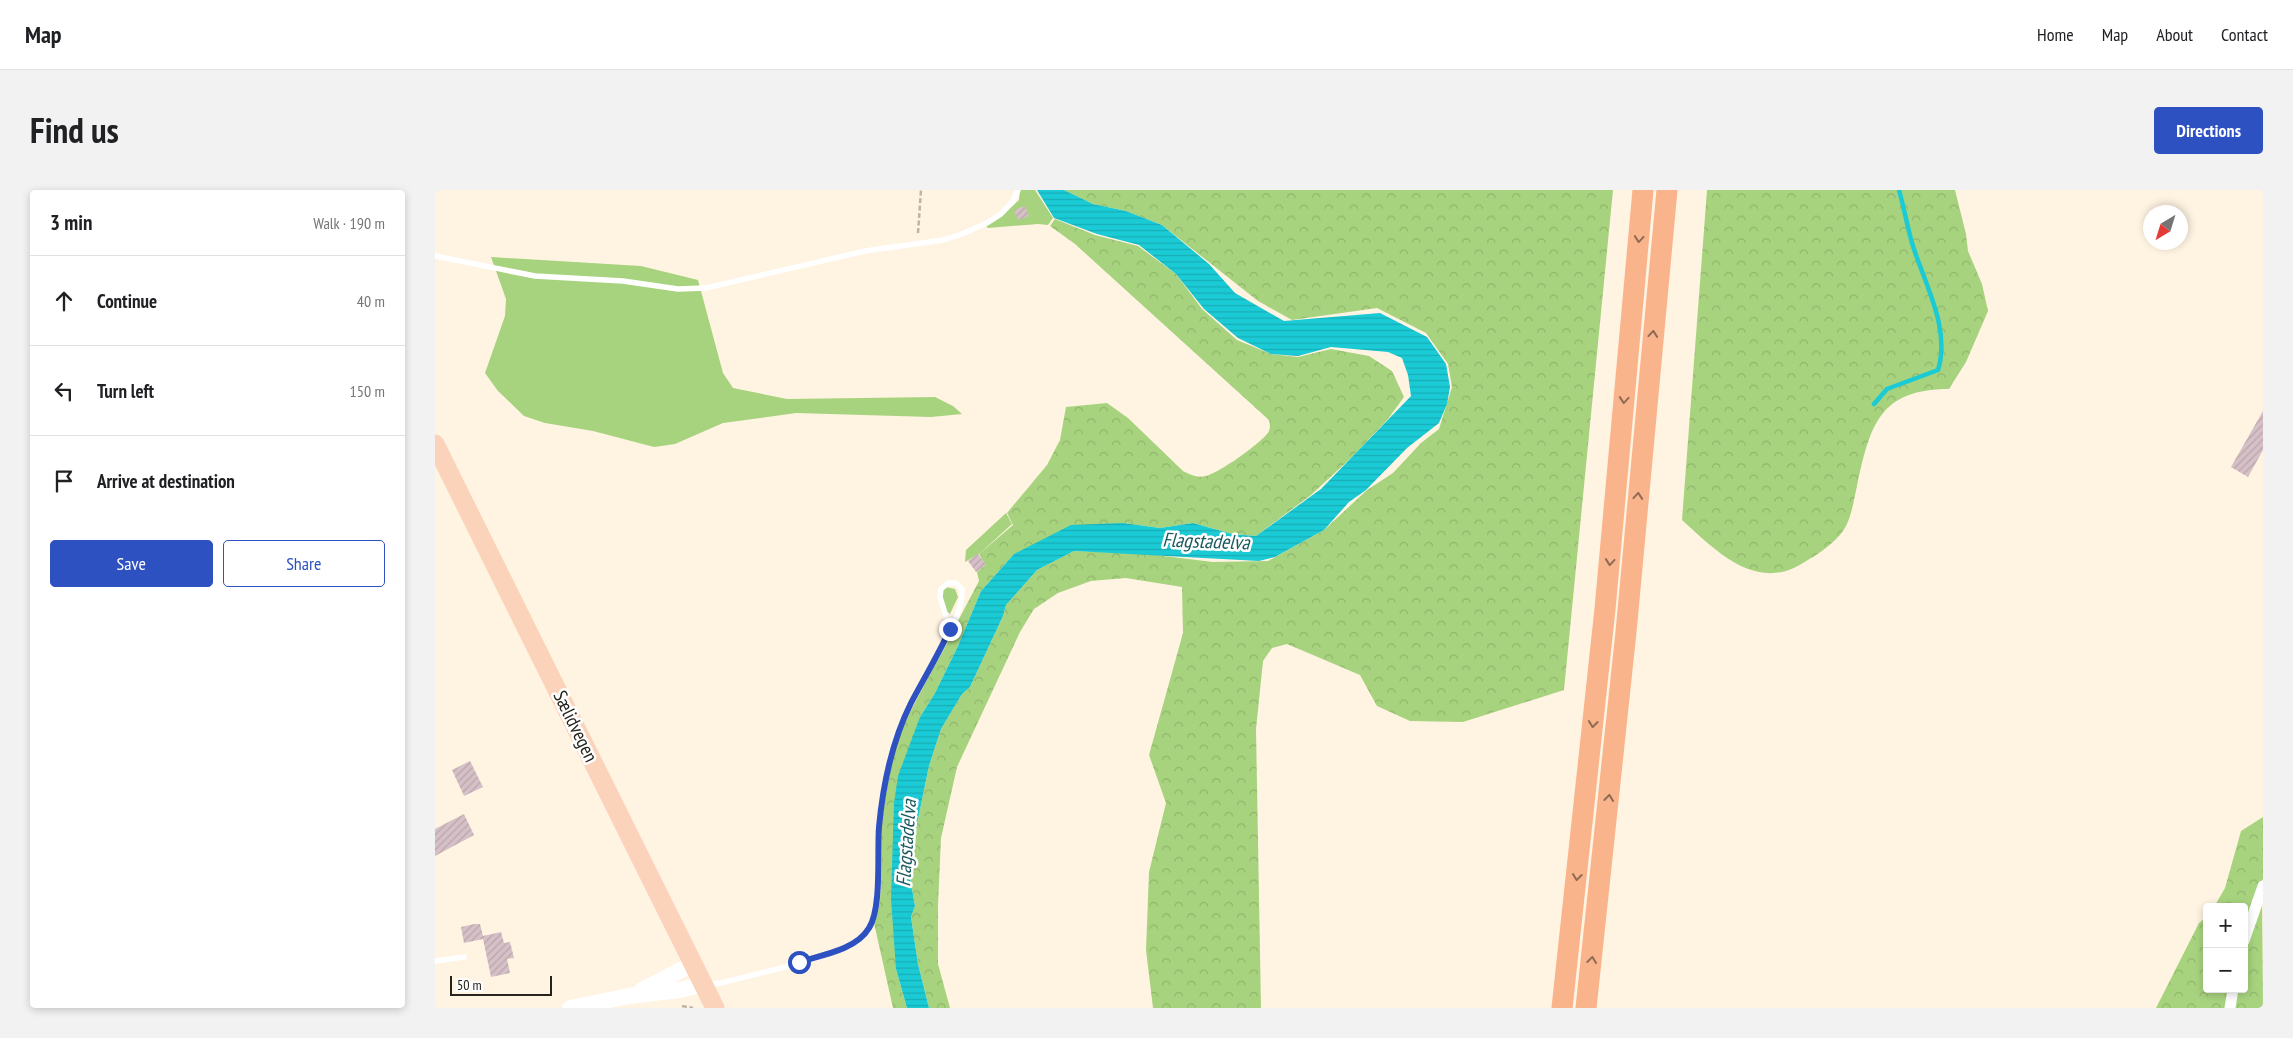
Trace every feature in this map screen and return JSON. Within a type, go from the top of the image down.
[{"type":"highway","points":[[1562,1008],[1605,609],[1643,190]]},
{"type":"highway","points":[[1586,1008],[1626,632],[1667,190]]},
{"type":"main road","name":"Sælidvegen","points":[[435,444],[715,1008]]},
{"type":"main road","points":[[629,996],[693,964]]},
{"type":"main road","points":[[570,1008],[629,996],[680,990],[703,984]]},
{"type":"street","points":[[2248,930],[2263,886]]},
{"type":"street","points":[[2230,1008],[2232,993]]},
{"type":"lane","points":[[435,256],[535,276],[596,279],[687,289],[723,284],[865,252],[943,240],[987,223],[1007,209],[1017,190]]},
{"type":"lane","points":[[703,984],[721,983],[833,952],[859,940],[870,928],[875,909],[881,808],[894,746],[910,705],[950,629],[963,598],[962,589],[956,583],[948,583],[941,588],[940,597],[950,629]]},
{"type":"lane","points":[[435,960],[465,956]]},
{"type":"path","points":[[917,244],[921,190]]},
{"type":"path","points":[[685,1005],[693,1008]]},
{"type":"green space","points":[[1020,190],[1035,190],[1053,218],[1048,225],[988,228],[986,226],[1002,216],[1019,200]]},
{"type":"green space","points":[[1064,190],[1613,190],[1564,690],[1463,722],[1410,721],[1377,706],[1360,675],[1287,644],[1272,648],[1263,661],[1256,729],[1261,1008],[1153,1008],[1146,950],[1149,872],[1166,803],[1149,755],[1183,633],[1182,587],[1126,578],[1091,581],[1058,593],[1034,609],[1020,632],[957,767],[941,838],[938,964],[950,1008],[929,1008],[918,964],[911,917],[915,906],[908,867],[929,766],[941,729],[962,694],[970,687],[1003,616],[1006,605],[1037,570],[1074,551],[1147,554],[1213,562],[1268,561],[1324,530],[1367,490],[1393,473],[1421,443],[1439,429],[1452,387],[1448,364],[1426,333],[1377,308],[1292,320],[1258,301],[1162,225],[1126,211],[1093,204]]},
{"type":"green space","points":[[1707,190],[1955,190],[1966,234],[1968,251],[1982,284],[1988,311],[1966,362],[1949,389],[1925,391],[1907,396],[1893,404],[1882,415],[1873,429],[1867,446],[1850,517],[1840,535],[1813,557],[1794,568],[1782,572],[1767,573],[1753,571],[1740,565],[1715,549],[1682,520]]},
{"type":"green space","points":[[1055,219],[1095,235],[1138,246],[1176,274],[1202,309],[1237,340],[1271,354],[1298,357],[1331,349],[1369,356],[1392,371],[1404,397],[1388,419],[1351,458],[1311,495],[1256,536],[1232,534],[1193,523],[1160,528],[1123,523],[1014,554],[981,591],[958,646],[935,693],[920,717],[896,969],[907,1008],[893,1008],[874,923],[883,800],[894,750],[907,718],[979,581],[977,572],[985,565],[979,554],[1013,525],[1007,513],[1047,465],[1060,440],[1066,407],[1107,403],[1128,418],[1183,471],[1191,475],[1203,477],[1212,474],[1247,452],[1270,429],[1269,420],[1075,244],[1050,226]]},
{"type":"green space","points":[[491,257],[641,266],[698,280],[723,373],[733,388],[787,399],[935,397],[953,406],[962,414],[931,417],[796,413],[723,423],[675,444],[654,447],[593,431],[545,423],[524,416],[498,391],[485,373],[505,316],[506,299]]},
{"type":"green space","points":[[1006,513],[1012,524],[979,554],[965,562],[966,550]]},
{"type":"green space","points":[[946,587],[955,589],[958,597],[950,614],[946,611],[941,591]]},
{"type":"green space","points":[[2263,817],[2263,879],[2252,901],[2248,914],[2248,903],[2216,903],[2225,888],[2241,831]]},
{"type":"green space","points":[[2262,898],[2263,1008],[2235,1008],[2237,993],[2248,993],[2248,944]]},
{"type":"green space","points":[[2203,920],[2203,993],[2228,993],[2226,1008],[2156,1008],[2199,923]]},
{"type":"water","name":"Flagstadelva","points":[[1037,190],[1064,190],[1093,204],[1126,211],[1162,225],[1209,264],[1235,293],[1284,321],[1380,313],[1427,337],[1446,364],[1450,387],[1447,404],[1439,423],[1407,448],[1366,490],[1349,502],[1324,530],[1275,557],[1259,561],[1074,551],[1037,570],[1006,605],[1003,616],[970,687],[962,694],[941,729],[929,766],[908,867],[915,906],[911,917],[918,964],[929,1008],[907,1008],[896,969],[891,899],[894,803],[898,776],[920,717],[935,693],[958,646],[981,591],[1014,554],[1071,525],[1123,523],[1160,528],[1193,523],[1232,534],[1256,536],[1321,489],[1411,396],[1408,375],[1402,358],[1388,352],[1331,347],[1298,356],[1271,354],[1238,338],[1204,309],[1176,274],[1139,245],[1097,234],[1054,218]]},
{"type":"building","points":[[1025,206],[1029,216],[1018,220],[1014,210]]},
{"type":"building","points":[[2263,411],[2263,450],[2248,477],[2231,467]]},
{"type":"building","points":[[978,554],[986,565],[976,572],[968,561]]},
{"type":"building","points":[[470,761],[483,787],[464,796],[452,770]]},
{"type":"building","points":[[464,814],[474,835],[435,856],[435,829]]},
{"type":"building","points":[[480,924],[483,936],[501,932],[504,943],[510,942],[514,958],[507,959],[510,973],[491,977],[483,939],[464,943],[461,927]]},
{"type":"waterway","points":[[1874,404],[1887,389],[1938,370],[1941,354],[1939,322],[1912,243],[1899,190]]},
{"type":"route","points":[[799,962],[850,945],[859,940],[870,928],[875,909],[879,825],[887,772],[899,730],[910,705],[950,629]]}]
